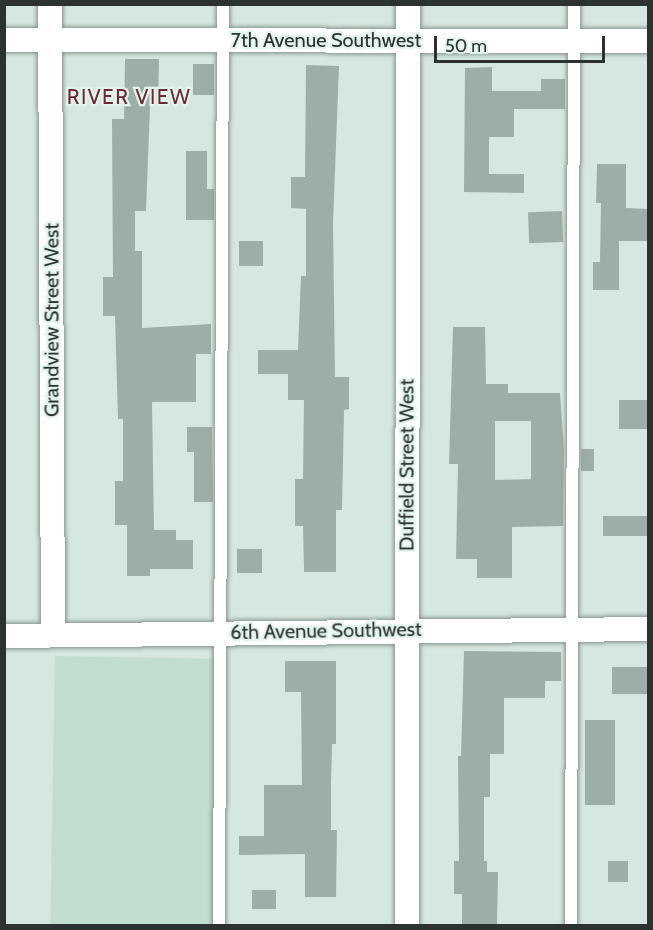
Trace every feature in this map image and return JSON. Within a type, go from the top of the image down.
[{"type":"street","name":"Grandview Street West","points":[[50,4],[53,636]]},
{"type":"street","name":"Duffield Street West","points":[[406,926],[408,4]]},
{"type":"street","name":"7th Avenue Southwest","points":[[4,40],[648,41]]},
{"type":"street","name":"6th Avenue Southwest","points":[[4,636],[648,629]]},
{"type":"lane","points":[[219,926],[223,4]]},
{"type":"lane","points":[[571,926],[574,4]]},
{"type":"shaded area","points":[[55,656],[219,659],[214,926],[50,926]]},
{"type":"building","points":[[125,59],[159,59],[158,106],[150,106],[146,211],[135,211],[135,251],[142,251],[142,328],[211,324],[211,354],[196,354],[196,402],[152,402],[154,530],[176,530],[176,540],[193,540],[193,569],[150,569],[150,576],[127,576],[127,525],[115,525],[115,481],[123,481],[123,419],[118,419],[115,316],[103,316],[103,277],[113,277],[112,119],[124,119]]},
{"type":"building","points":[[193,64],[214,64],[214,95],[193,95]]},
{"type":"building","points":[[306,65],[339,66],[333,223],[335,377],[349,377],[349,409],[344,410],[342,510],[336,510],[336,572],[304,572],[303,526],[295,526],[295,479],[303,479],[304,400],[288,400],[288,374],[258,374],[258,350],[298,350],[301,276],[306,276],[306,209],[291,208],[291,177],[305,177]]},
{"type":"building","points":[[492,67],[492,91],[541,91],[541,79],[565,79],[565,109],[514,109],[514,137],[489,137],[489,174],[524,174],[524,193],[464,192],[465,68]]},
{"type":"building","points":[[186,151],[207,151],[207,189],[214,189],[214,220],[186,220]]},
{"type":"building","points":[[597,164],[626,164],[626,208],[648,209],[648,241],[619,241],[619,290],[593,290],[593,262],[600,262],[601,203],[596,203]]},
{"type":"building","points":[[562,211],[563,242],[529,243],[528,212]]},
{"type":"building","points":[[239,241],[263,241],[263,266],[239,266]]},
{"type":"building","points":[[453,327],[485,327],[486,384],[508,384],[508,393],[560,393],[564,449],[563,526],[512,527],[512,578],[477,578],[477,559],[456,559],[458,464],[449,464]],"holes":[[[495,421],[531,421],[531,479],[495,480]]]},
{"type":"building","points":[[619,400],[647,400],[647,429],[619,429]]},
{"type":"building","points":[[187,427],[212,427],[213,502],[194,502],[194,452],[187,452]]},
{"type":"building","points":[[581,449],[594,449],[594,471],[581,471]]},
{"type":"building","points":[[603,516],[648,516],[648,536],[603,536]]},
{"type":"building","points":[[237,549],[262,549],[262,573],[237,573]]},
{"type":"building","points":[[464,651],[561,652],[561,681],[545,681],[545,698],[504,698],[504,754],[490,754],[490,797],[484,797],[484,861],[487,861],[487,872],[498,872],[497,926],[462,926],[462,894],[454,894],[454,861],[459,861],[458,756],[461,756]]},
{"type":"building","points":[[285,661],[336,661],[336,744],[332,744],[331,830],[337,830],[336,897],[305,897],[305,854],[239,855],[239,836],[264,836],[264,785],[302,785],[301,692],[285,692]]},
{"type":"building","points":[[612,667],[648,667],[648,694],[612,694]]},
{"type":"building","points":[[585,720],[615,720],[615,805],[585,805]]},
{"type":"building","points":[[608,861],[628,861],[628,882],[608,882]]},
{"type":"building","points":[[252,890],[276,890],[276,909],[252,909]]},
{"type":"district","name":"RIVER VIEW","points":[[129,97]]}]
